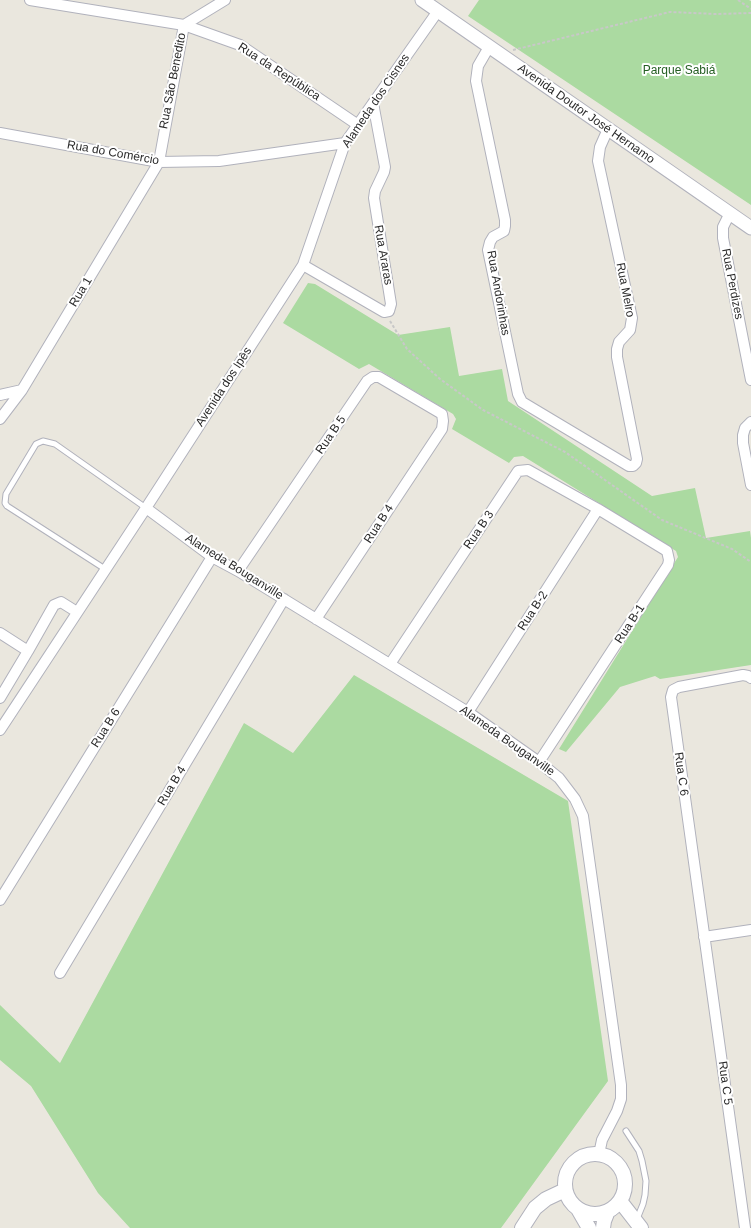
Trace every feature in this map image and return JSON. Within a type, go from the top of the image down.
[{"type":"main road","points":[[578,1209],[589,1214],[601,1214],[612,1209],[620,1201],[625,1190],[625,1178],[620,1167],[612,1158],[599,1154],[589,1154],[578,1158],[570,1167],[565,1178],[565,1190],[570,1201],[578,1209],[589,1228]]},
{"type":"main road","points":[[522,1228],[535,1208],[546,1200],[565,1190]]},
{"type":"main road","points":[[620,1201],[638,1225]]},
{"type":"main road","points":[[603,1228],[608,1211]]},
{"type":"street","name":"Rua da República","points":[[30,0],[184,25],[240,45],[358,125]]},
{"type":"street","name":"Rua São Benedito","points":[[158,162],[184,25],[225,0]]},
{"type":"street","name":"Avenida Doutor José Hernamo","points":[[422,0],[751,228]]},
{"type":"street","name":"Alameda dos Cisnes","points":[[303,266],[345,143],[438,11]]},
{"type":"street","name":"Rua Andorinhas","points":[[494,50],[478,66],[476,81],[505,220],[504,231],[493,238],[490,242],[488,250],[518,394],[522,402],[629,466]]},
{"type":"street","name":"Rua Araras","points":[[373,103],[385,167],[375,191],[374,198],[391,304],[388,311],[384,312]]},
{"type":"street","name":"Rua Melro","points":[[608,129],[600,147],[598,161],[632,318],[630,330],[619,342],[617,349],[617,356],[637,459],[633,466],[629,466]]},
{"type":"street","name":"Rua do Comércio","points":[[0,133],[158,162],[219,161],[345,143]]},
{"type":"street","name":"Rua 1","points":[[0,419],[22,390],[158,162]]},
{"type":"street","name":"Rua Perdizes","points":[[730,213],[723,227],[723,238],[751,380]]},
{"type":"street","points":[[303,266],[384,312]]},
{"type":"street","name":"Avenida dos Ipês","points":[[146,508],[303,266]]},
{"type":"street","name":"Rua B 5","points":[[238,571],[367,381],[373,377],[379,377],[442,414],[442,428]]},
{"type":"street","points":[[0,395],[22,390]]},
{"type":"street","points":[[751,422],[745,428],[742,435],[751,485]]},
{"type":"street","name":"Rua B 4","points":[[316,619],[442,428]]},
{"type":"street","name":"Rua B 3","points":[[390,664],[518,471],[528,470],[598,509]]},
{"type":"street","points":[[0,730],[146,508]]},
{"type":"street","name":"Alameda Bouganville","points":[[146,508],[212,557],[238,571],[468,712],[539,762],[559,778],[575,799],[583,816],[621,1085],[621,1099],[617,1111],[602,1140],[599,1154]]},
{"type":"street","name":"Rua B-2","points":[[468,712],[598,509]]},
{"type":"street","name":"Rua B-1","points":[[539,762],[668,566],[669,560],[667,551],[598,509]]},
{"type":"street","name":"Rua B 6","points":[[0,900],[212,557]]},
{"type":"street","name":"Rua B 4","points":[[60,973],[284,600]]},
{"type":"street","points":[[0,698],[54,605],[63,602],[77,612]]},
{"type":"street","points":[[0,634],[28,651]]},
{"type":"street","name":"Rua C 6","points":[[704,937],[671,697],[673,690],[679,686],[743,675],[751,678]]},
{"type":"street","points":[[704,937],[751,930]]},
{"type":"street","name":"Rua C 5","points":[[704,937],[745,1228]]},
{"type":"lane","points":[[105,569],[7,506],[5,503],[6,494],[36,444],[43,441],[55,444],[146,508]]},
{"type":"lane","points":[[626,1131],[639,1151],[646,1182],[645,1195],[638,1225]]},
{"type":"path","points":[[738,0],[751,8]]},
{"type":"path","points":[[494,50],[670,12],[716,14],[751,13]]},
{"type":"path","points":[[384,312],[407,349],[440,380],[483,410],[565,452],[662,520],[732,549],[751,562]]},
{"type":"green space","name":"Parque Sabiá","points":[[479,0],[751,1],[751,205],[468,16]]},
{"type":"green space","points":[[308,283],[315,284],[398,335],[450,327],[459,376],[502,369],[508,401],[652,496],[695,488],[706,538],[750,531],[751,665],[660,679],[655,676],[620,687],[566,752],[559,749],[678,557],[676,551],[523,456],[514,457],[509,463],[452,429],[456,419],[453,414],[369,364],[359,369],[283,323]]},
{"type":"green space","points":[[354,675],[568,801],[608,1081],[501,1228],[130,1228],[98,1193],[31,1086],[0,1060],[0,1005],[60,1063],[244,723],[293,753]]}]
